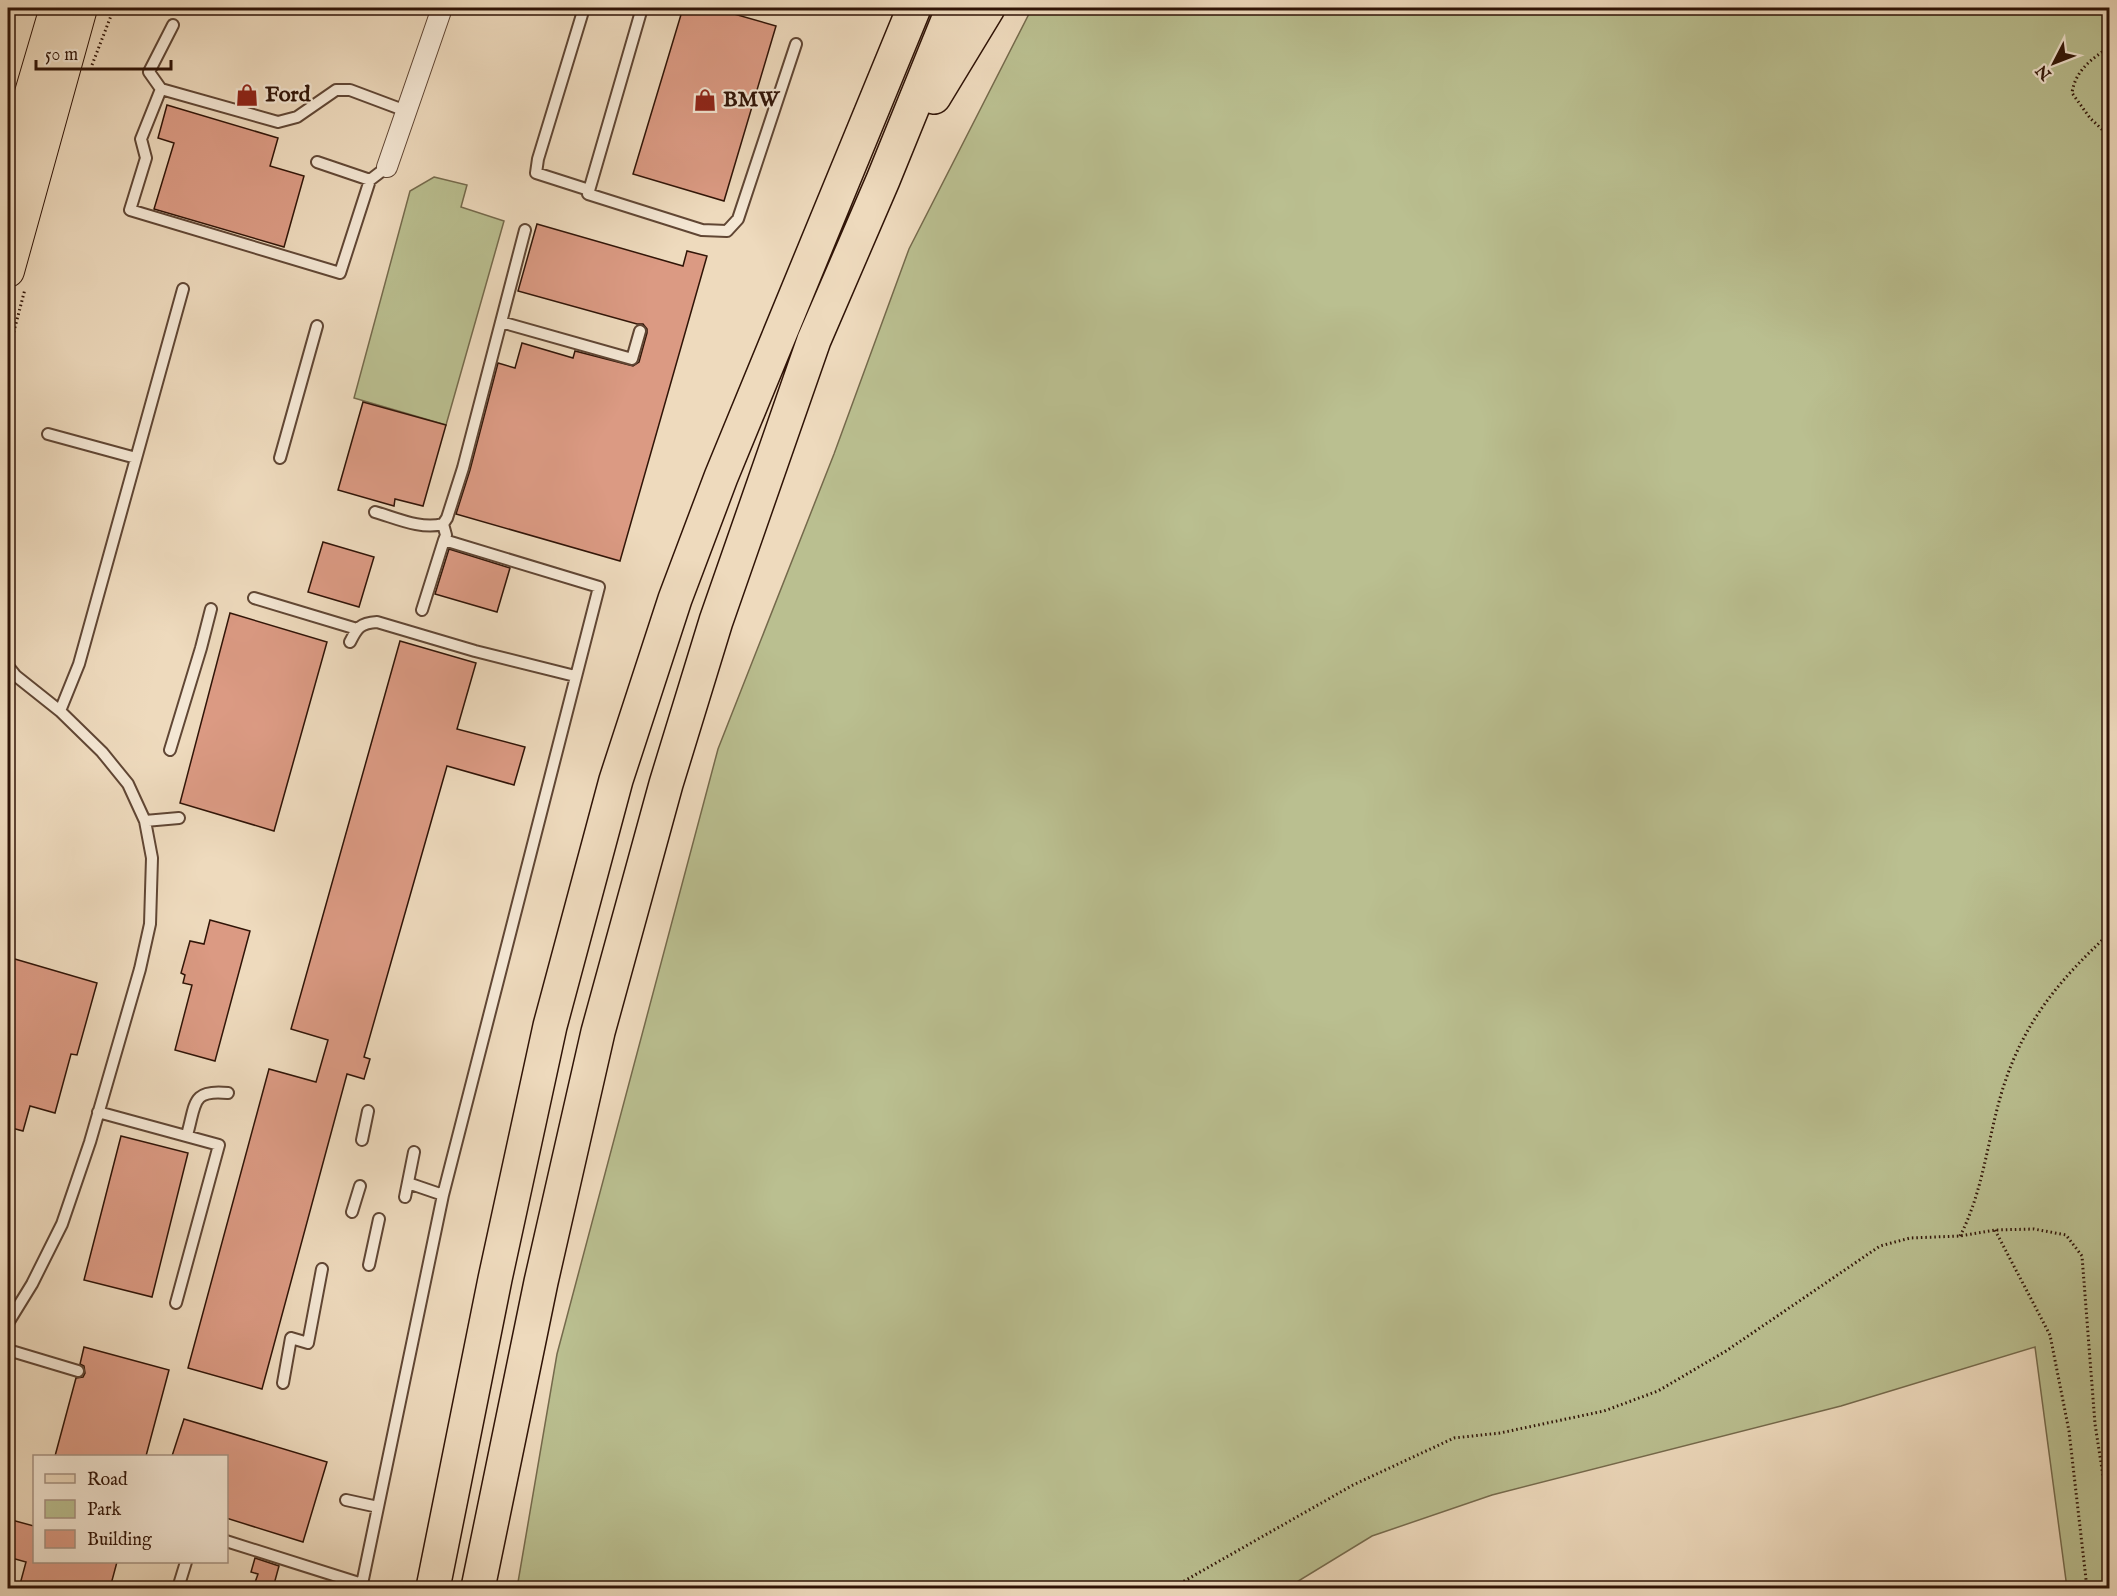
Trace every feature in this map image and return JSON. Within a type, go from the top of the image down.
[{"type":"highway","points":[[867,118],[890,8]]},
{"type":"highway","points":[[433,1588],[495,1279],[550,1026],[616,780],[675,599],[717,488],[914,8]]},
{"type":"highway","points":[[477,1588],[541,1282],[596,1044],[666,784],[716,621],[814,340],[883,180],[952,8]]},
{"type":"highway","points":[[883,180],[988,8]]},
{"type":"main road","points":[[8,171],[13,135],[56,8]]},
{"type":"main road","points":[[8,271],[81,8]]},
{"type":"street","points":[[387,167],[442,8]]},
{"type":"lane","points":[[584,8],[538,159],[536,173],[589,190]]},
{"type":"lane","points":[[642,8],[588,194],[702,230],[727,231],[738,219],[796,44]]},
{"type":"lane","points":[[173,25],[149,72],[161,89],[278,122],[297,117],[336,90],[350,90],[406,111]]},
{"type":"lane","points":[[161,89],[141,139],[147,158],[130,210],[340,273],[370,180],[387,167]]},
{"type":"lane","points":[[316,162],[370,180]]},
{"type":"lane","points":[[375,512],[410,523],[434,527],[443,524],[447,518],[463,468],[525,230]]},
{"type":"lane","points":[[60,711],[79,664],[183,288]]},
{"type":"lane","points":[[501,322],[632,359],[640,331]]},
{"type":"lane","points":[[280,458],[317,326]]},
{"type":"lane","points":[[48,434],[136,458]]},
{"type":"lane","points":[[422,610],[446,535],[443,524]]},
{"type":"lane","points":[[228,1542],[361,1586],[443,1195],[599,587],[444,540]]},
{"type":"lane","points":[[254,598],[357,629]]},
{"type":"lane","points":[[170,750],[211,609]]},
{"type":"lane","points":[[350,642],[357,629],[366,623],[376,622],[475,651],[575,676]]},
{"type":"lane","points":[[8,666],[16,676],[60,711],[102,752],[128,784],[145,821],[152,858],[150,924],[140,969],[98,1112],[62,1224],[32,1284],[8,1321]]},
{"type":"lane","points":[[145,821],[178,818]]},
{"type":"lane","points":[[187,1135],[198,1098],[205,1092],[228,1093]]},
{"type":"lane","points":[[362,1140],[368,1111]]},
{"type":"lane","points":[[98,1112],[219,1144],[176,1303]]},
{"type":"lane","points":[[405,1197],[414,1152]]},
{"type":"lane","points":[[408,1183],[443,1195]]},
{"type":"lane","points":[[352,1212],[360,1186]]},
{"type":"lane","points":[[369,1265],[380,1219]]},
{"type":"lane","points":[[283,1383],[291,1338],[308,1343],[321,1269]]},
{"type":"lane","points":[[8,1350],[78,1371]]},
{"type":"lane","points":[[346,1500],[378,1508]]},
{"type":"lane","points":[[178,1588],[186,1563]]},
{"type":"path","points":[[2109,47],[2087,63],[2074,82],[2072,93],[2090,118],[2109,137]]},
{"type":"path","points":[[1960,1236],[1971,1214],[2005,1083],[2020,1041],[2051,993],[2109,933]]},
{"type":"path","points":[[1172,1588],[1353,1485],[1454,1438],[1500,1433],[1604,1411],[1658,1390],[1726,1351],[1880,1245],[1910,1238],[1960,1236],[1995,1230],[2034,1228],[2066,1234],[2082,1256],[2095,1424],[2109,1521]]},
{"type":"path","points":[[1995,1230],[2050,1335],[2069,1431],[2087,1588]]},
{"type":"green space","points":[[1032,8],[2109,8],[2109,1588],[2067,1588],[2035,1347],[1841,1406],[1492,1495],[1372,1536],[1287,1588],[517,1588],[557,1354],[718,749],[834,454],[909,249]]},
{"type":"green space","points":[[434,177],[467,185],[461,207],[504,221],[446,425],[354,398],[410,191]]},
{"type":"building","name":"BMW","points":[[683,8],[713,8],[776,26],[724,201],[633,174]]},
{"type":"building","points":[[167,105],[278,138],[270,166],[304,176],[284,247],[154,209],[174,143],[158,138]]},
{"type":"building","points":[[537,224],[683,266],[687,251],[707,256],[620,561],[456,514],[498,363],[515,368],[522,343],[573,358],[575,351],[633,366],[639,362],[647,333],[643,324],[518,291]]},
{"type":"building","points":[[363,402],[446,425],[423,506],[395,499],[394,506],[338,490]]},
{"type":"building","points":[[323,542],[374,557],[359,607],[308,592]]},
{"type":"building","points":[[449,549],[510,568],[497,612],[435,594]]},
{"type":"building","points":[[230,613],[327,642],[274,831],[180,803]]},
{"type":"building","points":[[400,641],[476,663],[457,729],[525,747],[514,785],[447,766],[364,1057],[370,1059],[364,1079],[347,1074],[262,1389],[188,1368],[269,1069],[316,1082],[328,1040],[291,1029]]},
{"type":"building","points":[[210,920],[250,931],[215,1061],[175,1050],[192,985],[183,983],[185,975],[181,973],[190,941],[204,944]]},
{"type":"building","points":[[8,957],[97,983],[77,1055],[71,1054],[55,1113],[30,1106],[23,1131],[8,1127]]},
{"type":"building","points":[[121,1136],[188,1153],[152,1297],[84,1280]]},
{"type":"building","points":[[84,1347],[169,1370],[146,1455],[55,1455],[76,1378],[83,1377],[85,1373],[84,1366],[80,1364]]},
{"type":"building","points":[[184,1419],[327,1462],[303,1542],[228,1519],[228,1455],[172,1455]]},
{"type":"building","points":[[8,1519],[33,1526],[33,1563],[117,1563],[110,1588],[19,1588],[26,1562],[8,1557]]},
{"type":"building","points":[[255,1558],[279,1566],[273,1588],[253,1588],[258,1574],[251,1572]]},
{"type":"place","name":"Ford","points":[[247,95]]},
{"type":"place","name":"BMW","points":[[705,100]]}]
